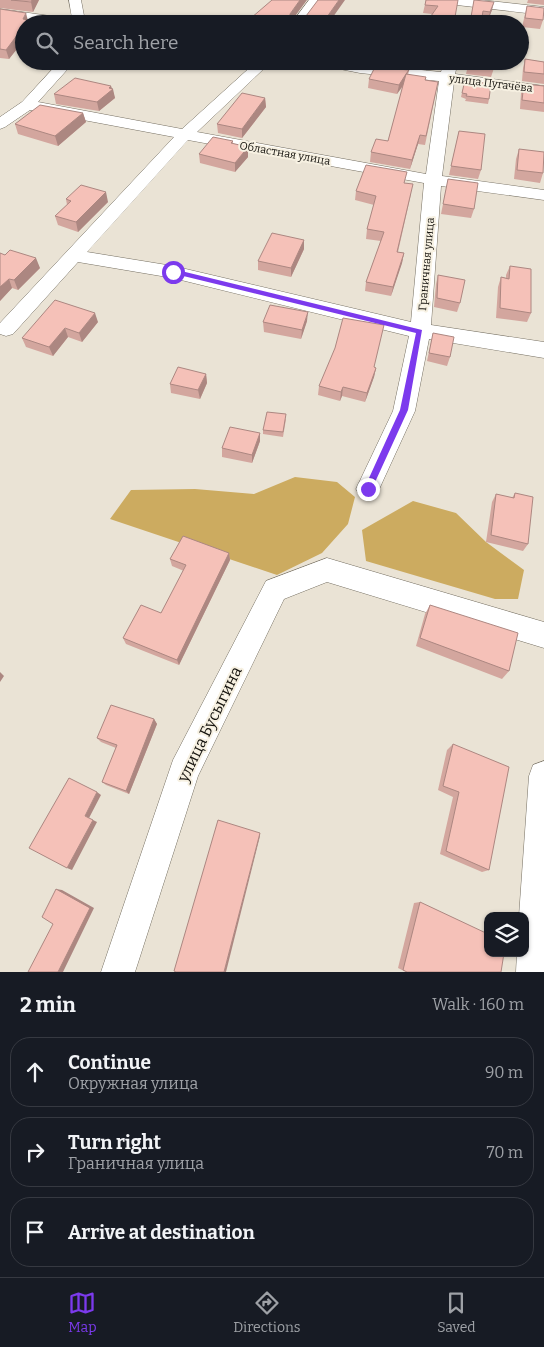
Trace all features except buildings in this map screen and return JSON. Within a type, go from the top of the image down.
[{"type":"street","points":[[75,0],[78,15]]},
{"type":"street","points":[[304,15],[315,0]]},
{"type":"street","points":[[448,0],[544,10]]},
{"type":"street","points":[[463,15],[466,2]]},
{"type":"street","points":[[0,13],[15,15]]},
{"type":"street","points":[[0,124],[27,105],[60,70]]},
{"type":"street","points":[[6,329],[184,135],[255,70]]},
{"type":"street","name":"улица Пугачёва","points":[[371,70],[447,77],[544,90]]},
{"type":"street","name":"Граничная улица","points":[[368,489],[404,410],[420,331],[433,180],[449,70]]},
{"type":"street","name":"Областная улица","points":[[27,105],[433,180],[544,195]]},
{"type":"street","points":[[72,255],[173,272],[420,331],[544,350]]},
{"type":"street","name":"улица Бусыгина","points":[[118,972],[184,771],[275,590],[327,570],[544,635]]},
{"type":"street","points":[[533,972],[544,776]]},
{"type":"shaded area","points":[[295,477],[337,482],[355,497],[348,524],[322,553],[277,575],[110,519],[131,490],[195,489],[254,494]]},
{"type":"shaded area","points":[[413,501],[456,513],[486,542],[524,570],[518,599],[495,599],[366,561],[362,530]]},
{"type":"route","points":[[173,272],[420,331],[404,410],[368,489]]}]
